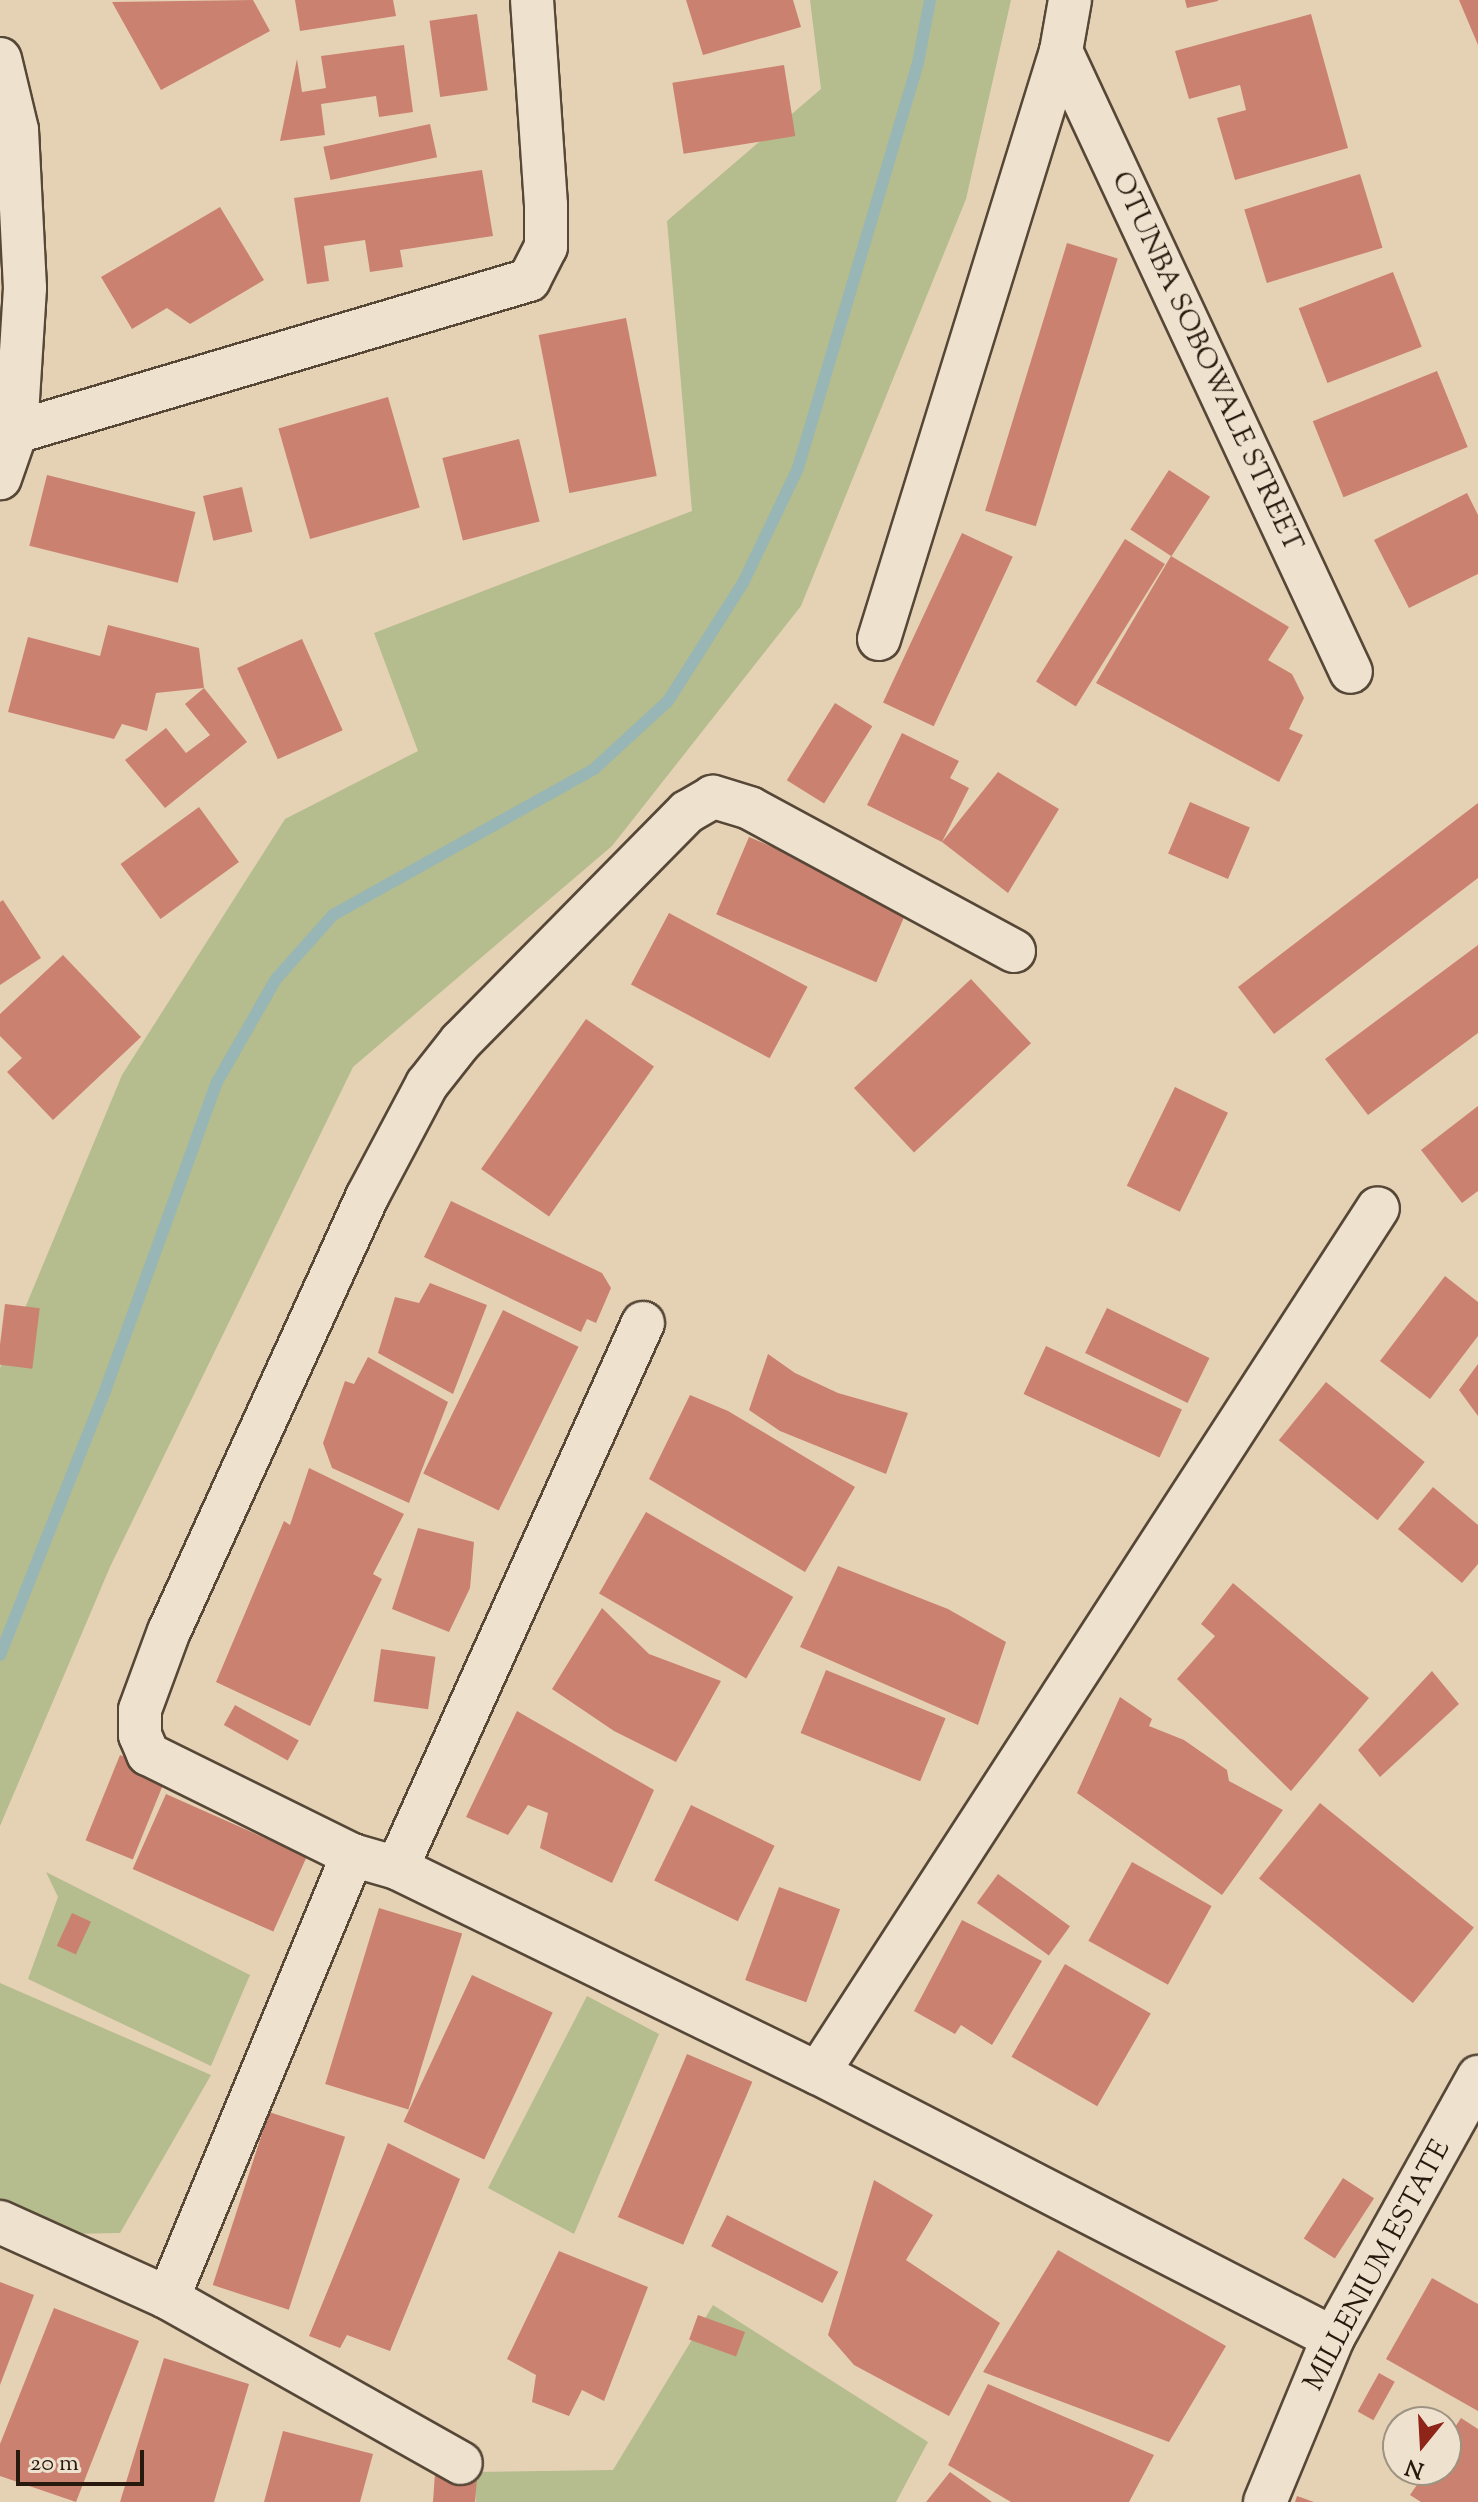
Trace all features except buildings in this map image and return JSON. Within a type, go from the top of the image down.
[{"type":"street","points":[[16,432],[529,280],[546,247],[532,0]]},
{"type":"street","points":[[879,639],[1061,51],[1070,0]]},
{"type":"street","name":"OTUNBA SOBOWALE STREET","points":[[1061,51],[1351,672]]},
{"type":"street","points":[[0,59],[17,130],[25,288],[16,432],[0,478]]},
{"type":"street","points":[[1014,951],[775,820],[713,797],[677,823],[461,1041],[427,1084],[329,1279],[169,1631],[140,1710],[148,1754],[352,1855],[397,1868],[818,2073],[1333,2338]]},
{"type":"street","points":[[818,2073],[1378,1208]]},
{"type":"street","points":[[397,1868],[643,1323]]},
{"type":"street","points":[[168,2298],[352,1855]]},
{"type":"street","name":"MILLENIUM ESTATE","points":[[1265,2502],[1333,2338],[1478,2077]]},
{"type":"street","points":[[0,2222],[168,2298],[461,2463]]},
{"type":"green space","points":[[810,0],[1011,0],[966,199],[801,606],[612,846],[353,1067],[110,1567],[0,1826],[0,1368],[122,1075],[285,819],[418,751],[374,633],[692,511],[667,221],[821,89]]},
{"type":"green space","points":[[46,1872],[250,1975],[211,2066],[28,1979],[58,1897]]},
{"type":"green space","points":[[0,1983],[211,2075],[120,2233],[64,2234],[0,2207]]},
{"type":"green space","points":[[587,1996],[659,2034],[574,2234],[488,2188]]},
{"type":"green space","points":[[713,2305],[928,2442],[896,2502],[476,2502],[474,2472],[613,2470]]},
{"type":"waterway","points":[[0,1655],[105,1391],[217,1082],[276,979],[333,915],[594,769],[668,701],[743,583],[798,468],[918,63],[930,0]]}]
